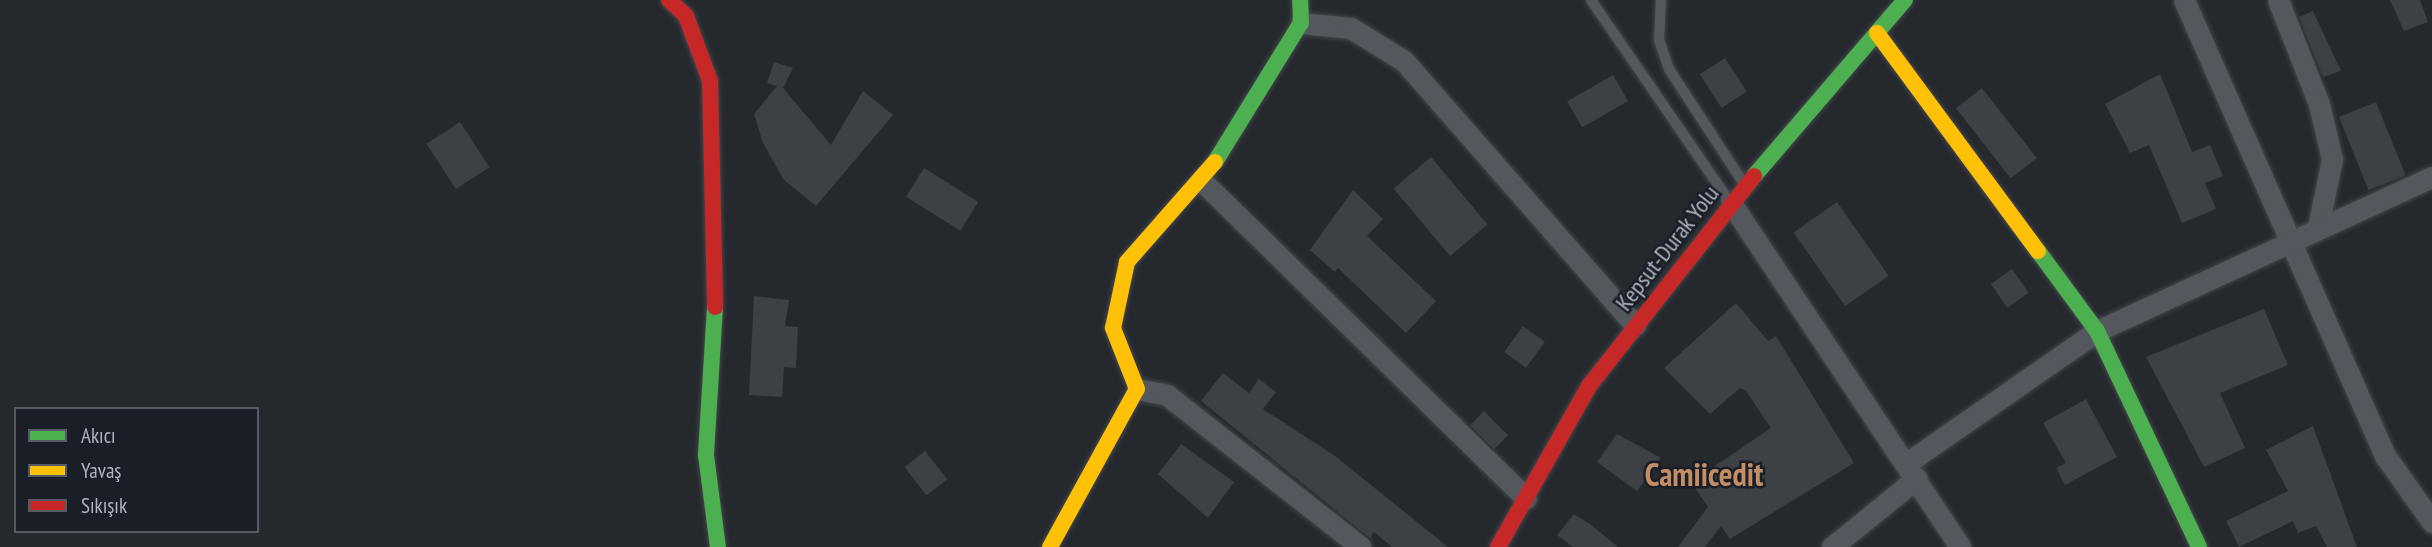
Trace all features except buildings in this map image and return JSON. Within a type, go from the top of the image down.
[{"type":"street","points":[[669,0],[686,16],[710,81],[716,290],[706,455],[718,547]]},
{"type":"street","points":[[1137,389],[1113,328],[1127,262],[1203,182],[1301,23],[1300,0]]},
{"type":"street","name":"Kepsut-Durak Yolu","points":[[1498,547],[1589,386],[1634,325],[1731,203],[1905,0]]},
{"type":"street","points":[[2184,0],[2286,241],[2386,457],[2432,522]]},
{"type":"street","points":[[2280,1],[2319,104],[2332,159],[2318,227]]},
{"type":"street","points":[[1301,23],[1350,28],[1405,61],[1634,325]]},
{"type":"street","points":[[1877,33],[2097,331],[2199,547]]},
{"type":"street","points":[[1832,547],[1912,470],[2097,331],[2286,241],[2432,177]]},
{"type":"street","points":[[1203,182],[1526,498]]},
{"type":"street","points":[[1731,203],[1912,470],[1960,547]]},
{"type":"street","points":[[1050,547],[1137,389]]},
{"type":"street","points":[[1137,389],[1167,395],[1361,547]]},
{"type":"lane","points":[[1591,0],[1731,203]]},
{"type":"lane","points":[[1661,0],[1660,40],[1668,69],[1745,187]]},
{"type":"traffic: fast","points":[[1215,162],[1301,23],[1300,0]]},
{"type":"traffic: fast","points":[[1754,176],[1905,0]]},
{"type":"traffic: fast","points":[[2038,251],[2097,331],[2199,547]]},
{"type":"traffic: fast","points":[[715,307],[706,455],[718,547]]},
{"type":"traffic: slow","points":[[1877,33],[2038,251]]},
{"type":"traffic: slow","points":[[1050,547],[1137,389],[1113,328],[1127,262],[1215,162]]},
{"type":"traffic: jam","points":[[669,0],[686,16],[710,81],[715,307]]},
{"type":"traffic: jam","points":[[1498,547],[1589,386],[1754,176]]},
{"type":"district","name":"Camiicedit","points":[[1704,474]]}]
